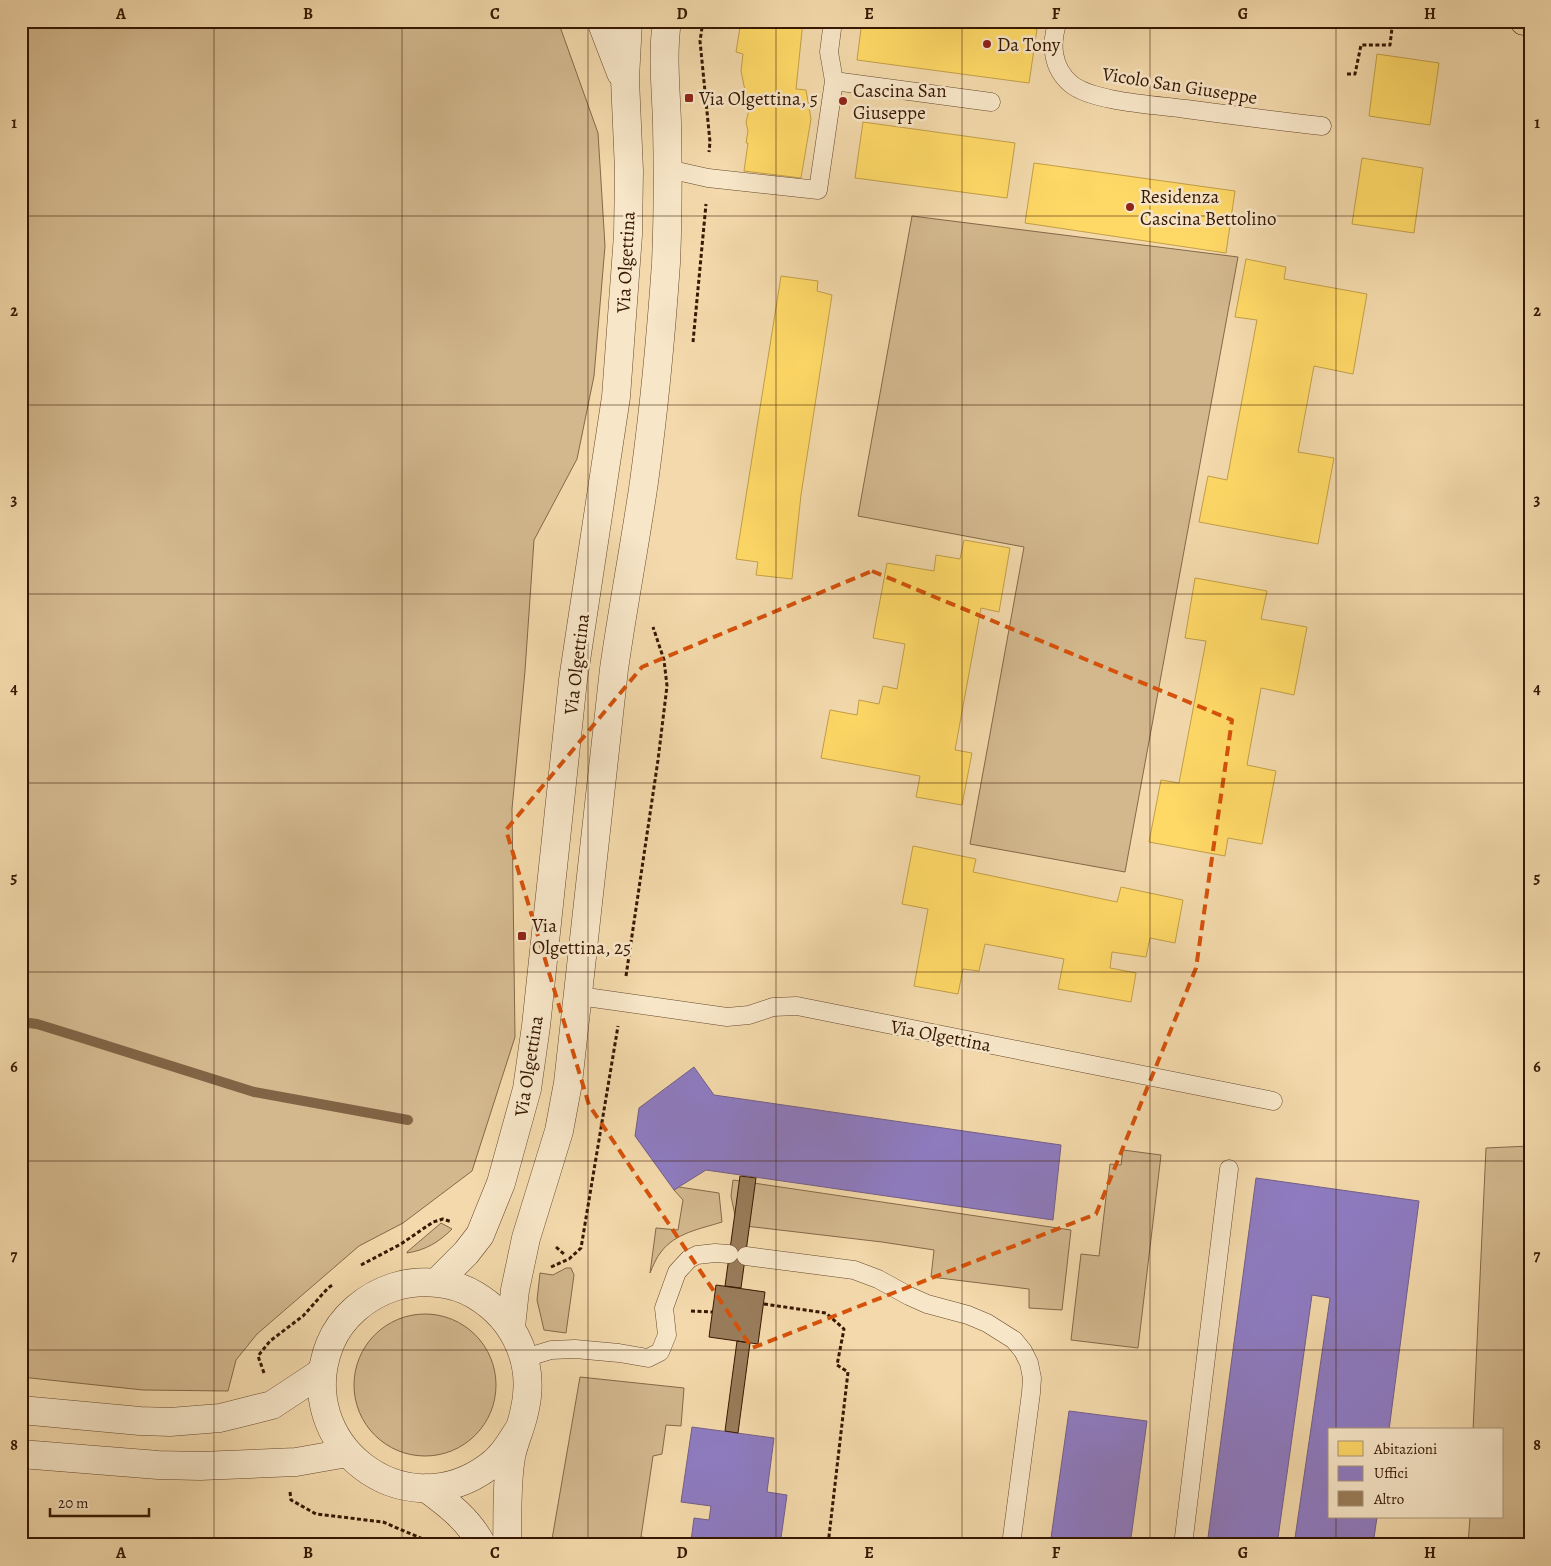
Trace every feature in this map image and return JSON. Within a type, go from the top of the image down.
[{"type":"main road","points":[[1524,21],[1530,22]]},
{"type":"street","points":[[601,21],[626,86]]},
{"type":"street","name":"Via Olgettina","points":[[436,1283],[466,1253],[480,1235],[502,1183],[528,1089],[573,680],[616,388],[628,235],[629,171],[626,86],[628,21]]},
{"type":"street","name":"Via Olgettina","points":[[511,1327],[516,1284],[526,1238],[559,1131],[568,1083],[614,669],[622,608],[643,484],[658,371],[666,261],[668,169],[665,56],[667,21]]},
{"type":"street","points":[[418,1282],[453,1286],[470,1292],[486,1302],[511,1327],[525,1358],[528,1396],[524,1415],[517,1432],[505,1451],[489,1466],[470,1478],[448,1486],[408,1487],[374,1475],[346,1453],[332,1430],[324,1406],[322,1372],[326,1354],[342,1323],[368,1299],[384,1290],[418,1282]]},
{"type":"street","points":[[21,1410],[140,1421],[220,1418],[272,1406],[322,1372]]},
{"type":"street","points":[[508,1545],[509,1474],[517,1432]]},
{"type":"street","points":[[21,1454],[200,1466],[296,1462],[346,1453]]},
{"type":"street","points":[[426,1488],[464,1519],[482,1545]]},
{"type":"lane","points":[[668,169],[708,178],[818,190],[834,81],[829,52],[833,21]]},
{"type":"lane","name":"Vicolo San Giuseppe","points":[[1058,21],[1053,40],[1055,60],[1058,68],[1071,84],[1081,90],[1106,98],[1322,126]]},
{"type":"lane","points":[[834,81],[991,102]]},
{"type":"lane","name":"Via Olgettina","points":[[579,996],[727,1017],[749,1015],[773,1007],[797,1006],[1273,1100]]},
{"type":"lane","points":[[1183,1545],[1229,1169]]},
{"type":"lane","points":[[525,1358],[551,1350],[575,1349],[648,1358],[660,1352],[667,1335],[664,1308],[677,1272],[689,1259],[697,1255],[715,1253],[842,1268],[878,1279],[918,1300],[968,1315],[1003,1332],[1014,1340],[1029,1363],[1032,1378],[1031,1393],[1011,1545]]},
{"type":"path","points":[[692,348],[710,142],[700,41],[703,21]]},
{"type":"path","points":[[1347,74],[1355,74],[1361,45],[1390,45],[1392,28]]},
{"type":"path","points":[[543,1265],[550,1267],[569,1259],[581,1248],[622,1002],[658,760],[667,686],[664,660],[651,622]]},
{"type":"path","points":[[556,1246],[565,1255]]},
{"type":"path","points":[[764,1304],[826,1313],[844,1329],[838,1365],[848,1372],[828,1545]]},
{"type":"path","points":[[289,1485],[292,1500],[316,1514],[382,1522],[437,1545]]},
{"type":"highlighted area","points":[[872,571],[1232,720],[1196,968],[1096,1214],[752,1348],[589,1105],[506,830],[642,667]]},
{"type":"shaded area","points":[[21,21],[558,21],[598,133],[605,246],[594,376],[577,459],[534,540],[525,671],[512,809],[515,1037],[472,1171],[403,1223],[359,1246],[257,1334],[236,1360],[228,1391],[143,1390],[21,1377]]},
{"type":"shaded area","points":[[912,216],[1238,257],[1125,872],[970,844],[1024,547],[858,516]]},
{"type":"shaded area","points":[[1530,1146],[1530,1545],[1468,1545],[1470,1518],[1504,1518],[1504,1428],[1473,1428],[1486,1148]]},
{"type":"shaded area","points":[[1123,1150],[1161,1155],[1138,1348],[1071,1340],[1081,1254],[1099,1256],[1110,1164],[1121,1165]]},
{"type":"shaded area","points":[[733,1180],[1071,1230],[1062,1310],[1029,1308],[1029,1289],[931,1277],[934,1250],[737,1225],[731,1196]]},
{"type":"shaded area","points":[[679,1187],[719,1193],[722,1222],[688,1232],[673,1240],[659,1254],[650,1273],[656,1228],[678,1230],[683,1200],[674,1190]]},
{"type":"shaded area","points":[[441,1223],[452,1229],[432,1245],[407,1253],[407,1252]]},
{"type":"shaded area","points":[[566,1268],[571,1268],[574,1275],[566,1333],[544,1330],[537,1300],[540,1273],[553,1275]]},
{"type":"shaded area","points":[[425,1314],[452,1320],[464,1326],[475,1335],[484,1346],[490,1358],[496,1385],[490,1412],[484,1424],[475,1435],[464,1444],[452,1450],[425,1456],[398,1450],[386,1444],[375,1435],[366,1424],[360,1412],[354,1385],[360,1358],[366,1346],[375,1335],[386,1326],[398,1320]]},
{"type":"shaded area","points":[[580,1377],[684,1388],[681,1426],[666,1425],[662,1454],[653,1456],[641,1537],[679,1542],[680,1545],[551,1545]]},
{"type":"building: Abitazioni","points":[[741,21],[803,21],[796,89],[806,90],[811,119],[801,178],[744,171],[748,143],[746,143],[748,131],[746,122],[749,110],[741,71],[743,54],[736,52]]},
{"type":"building: Abitazioni","points":[[862,21],[981,21],[1037,29],[1029,83],[857,60]]},
{"type":"building: Abitazioni","points":[[1377,54],[1439,63],[1430,125],[1369,116]]},
{"type":"building: Abitazioni","points":[[863,122],[1015,143],[1007,198],[855,178]]},
{"type":"building: Abitazioni","points":[[1362,158],[1423,168],[1414,233],[1352,224]]},
{"type":"building: Abitazioni","name":"Residenza Cascina Bettolino","points":[[1034,163],[1235,191],[1226,253],[1025,223]]},
{"type":"building: Abitazioni","points":[[1246,259],[1286,267],[1284,279],[1367,294],[1353,374],[1314,366],[1298,452],[1334,458],[1318,544],[1199,522],[1208,476],[1227,480],[1257,320],[1235,317]]},
{"type":"building: Abitazioni","points":[[781,276],[818,281],[817,291],[832,295],[801,495],[792,579],[756,575],[758,562],[736,559]]},
{"type":"building: Abitazioni","points":[[964,540],[1010,548],[999,612],[981,608],[955,750],[972,753],[962,805],[916,797],[920,776],[821,758],[830,710],[857,715],[859,700],[879,704],[883,686],[897,689],[905,644],[873,638],[887,563],[934,571],[936,555],[960,559]]},
{"type":"building: Abitazioni","points":[[1195,578],[1267,591],[1261,619],[1307,627],[1294,695],[1261,688],[1247,765],[1276,771],[1262,844],[1228,838],[1225,856],[1149,842],[1161,780],[1179,783],[1206,641],[1185,638]]},
{"type":"building: Abitazioni","points":[[913,846],[976,859],[973,872],[1117,902],[1121,887],[1183,900],[1175,943],[1150,938],[1146,957],[1112,952],[1110,968],[1136,973],[1131,1002],[1058,989],[1064,959],[985,944],[979,971],[963,969],[958,994],[914,986],[928,909],[902,904]]},
{"type":"building: Uffici","points":[[694,1067],[714,1095],[1061,1145],[1053,1220],[706,1170],[674,1190],[635,1136],[639,1108]]},
{"type":"building: Uffici","points":[[1256,1178],[1419,1201],[1389,1428],[1328,1428],[1328,1518],[1377,1518],[1373,1545],[1294,1545],[1330,1298],[1312,1295],[1277,1545],[1207,1545]]},
{"type":"building: Uffici","points":[[1069,1411],[1147,1421],[1130,1545],[1050,1545]]},
{"type":"building: Uffici","points":[[692,1427],[774,1438],[767,1492],[787,1495],[780,1545],[707,1545],[691,1541],[694,1518],[709,1520],[711,1506],[681,1502]]},
{"type":"building: Altro","points":[[740,1176],[756,1178],[741,1288],[725,1286]]},
{"type":"building: Altro","points":[[716,1285],[765,1292],[758,1344],[709,1337]]},
{"type":"building: Altro","points":[[737,1341],[750,1343],[738,1433],[725,1431]]},
{"type":"building: Altro","points":[[604,1541],[615,1542],[614,1545],[603,1545]]},
{"type":"waterway","points":[[21,1022],[37,1024],[254,1092],[408,1120]]},
{"type":"place","name":"Da Tony","points":[[987,44]]},
{"type":"place","name":"Via Olgettina, 5","points":[[689,98]]},
{"type":"place","name":"Cascina San Giuseppe","points":[[843,101]]},
{"type":"place","name":"Residenza Cascina Bettolino","points":[[1130,207]]},
{"type":"place","name":"Via Olgettina, 25","points":[[522,936]]}]
